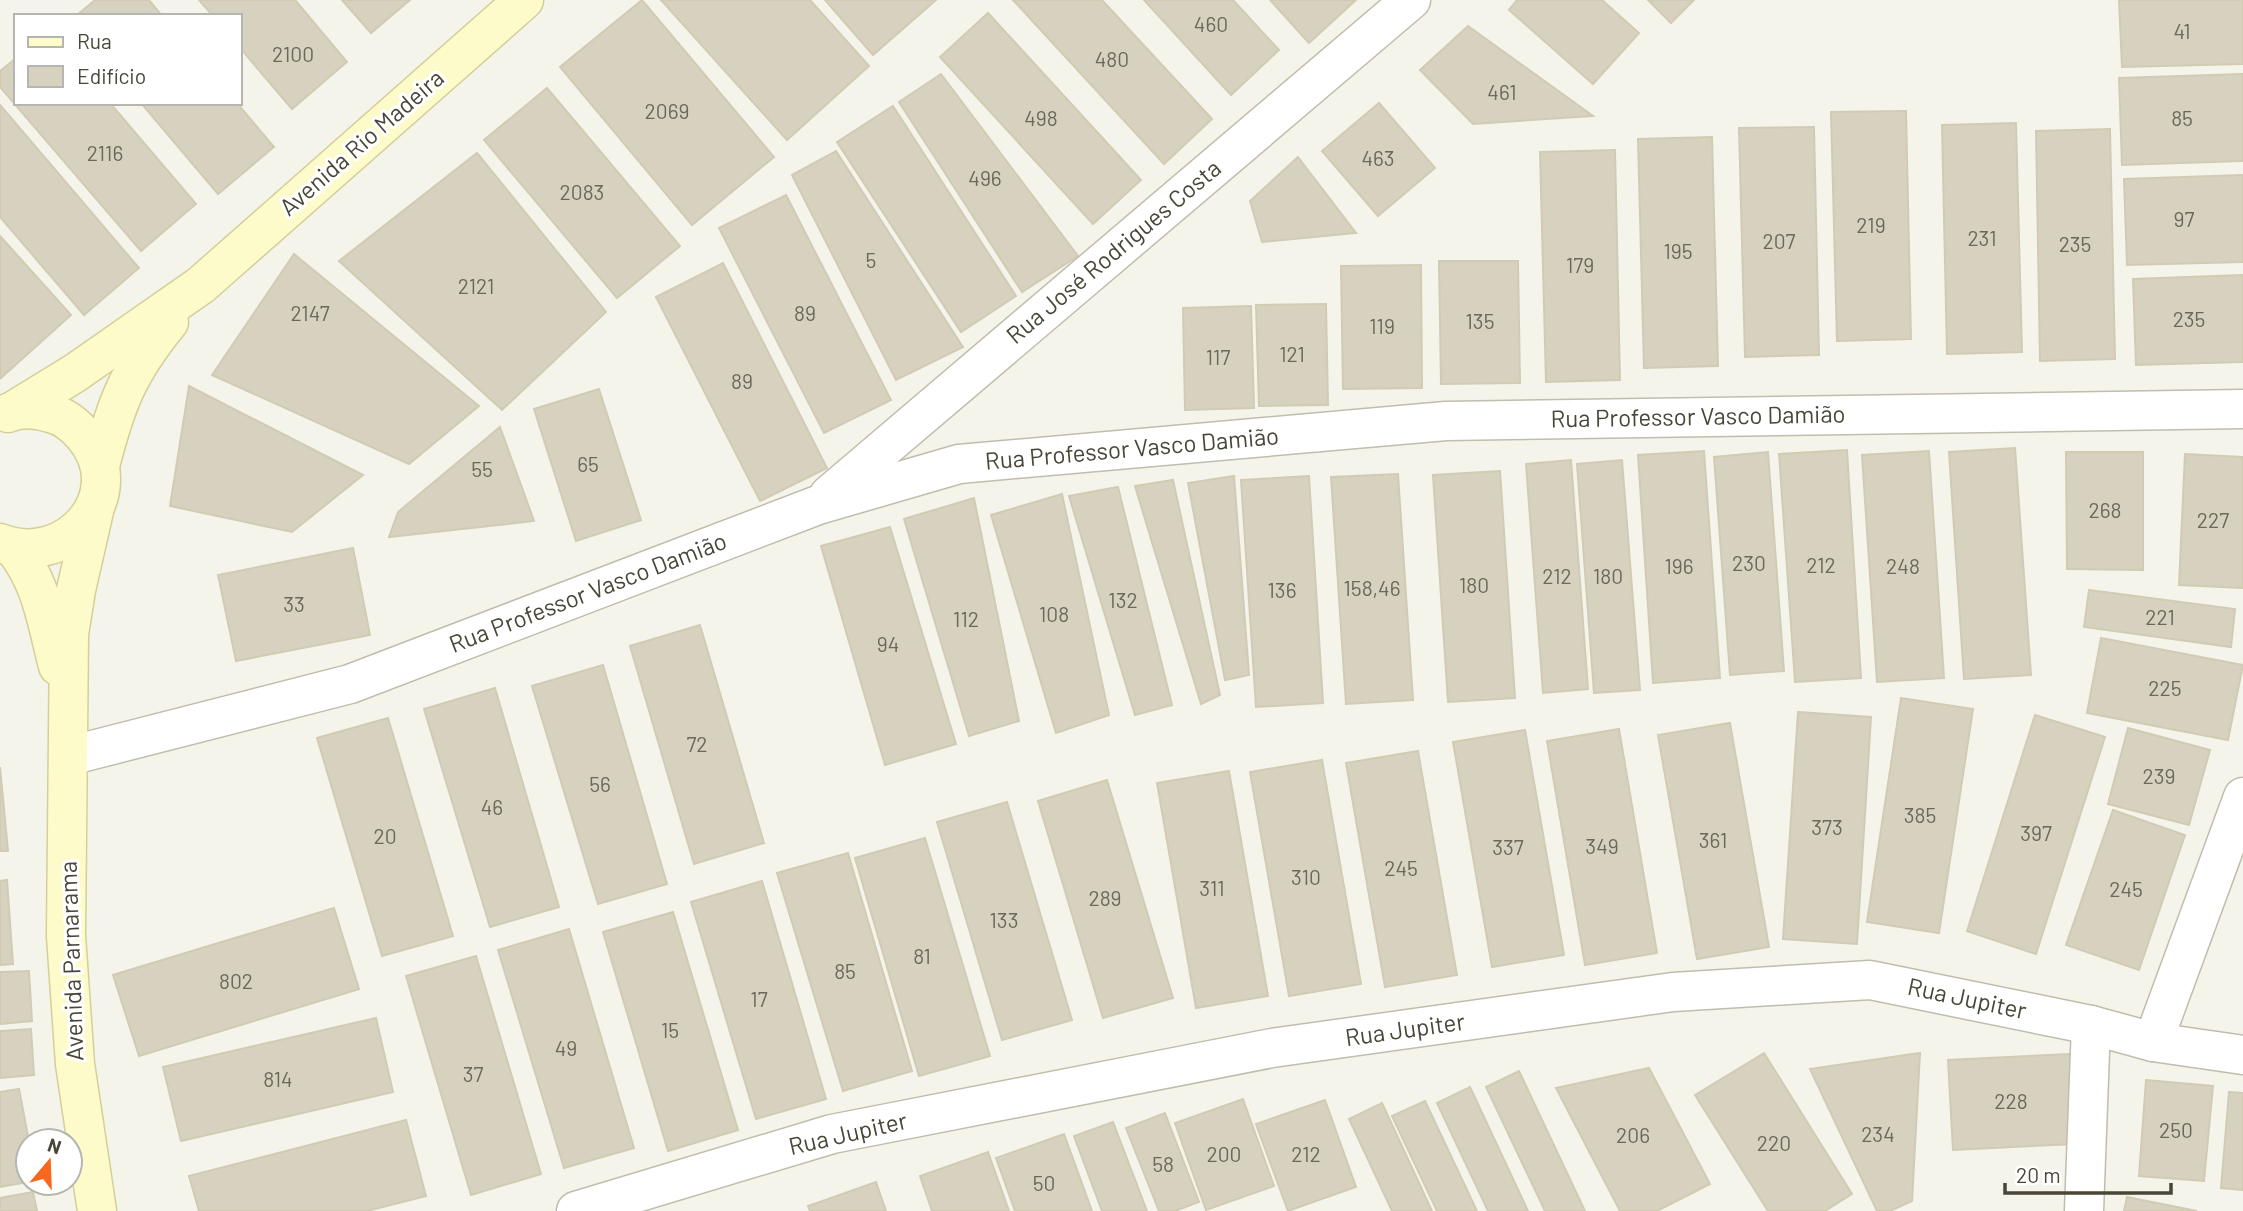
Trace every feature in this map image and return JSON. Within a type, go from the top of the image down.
[{"type":"main road","name":"Avenida Rio Madeira","points":[[7,414],[75,373],[201,285],[523,0]]},
{"type":"main road","name":"Avenida Rio Madeira","points":[[94,510],[100,489],[100,466],[117,405],[130,376],[143,355],[201,285]]},
{"type":"main road","points":[[7,414],[36,409],[58,415],[77,427],[92,445],[100,466]]},
{"type":"main road","points":[[7,545],[37,549],[59,543],[80,530],[94,510]]},
{"type":"main road","name":"Avenida Parnarama","points":[[94,510],[72,607],[69,634],[67,949],[75,1064],[97,1211]]},
{"type":"main road","name":"Avenida Parnarama","points":[[7,545],[26,563],[38,585],[69,709]]},
{"type":"street","name":"Rua José Rodrigues Costa","points":[[818,505],[1411,0]]},
{"type":"street","name":"Rua Professor Vasco Damião","points":[[69,757],[350,684],[818,505],[959,464],[1446,421],[2243,409]]},
{"type":"street","points":[[2153,1042],[2243,797]]},
{"type":"street","name":"Rua Jupiter","points":[[576,1211],[832,1134],[1272,1048],[1673,992],[1870,979],[2091,1025],[2153,1042],[2243,1055]]},
{"type":"street","points":[[2084,1211],[2091,1025]]},
{"type":"building","points":[[95,0],[149,0],[160,14],[78,14]]},
{"type":"building","points":[[199,0],[295,0],[347,62],[292,109],[242,50],[242,14],[211,14]]},
{"type":"building","points":[[342,0],[410,0],[371,33]]},
{"type":"building","points":[[642,0],[774,157],[692,225],[560,67]]},
{"type":"building","points":[[661,0],[810,0],[869,66],[787,140]]},
{"type":"building","points":[[825,0],[936,0],[873,55]]},
{"type":"building","points":[[1013,0],[1102,0],[1212,119],[1164,164]]},
{"type":"building","points":[[1144,0],[1233,0],[1279,50],[1231,95]]},
{"type":"building","points":[[1270,0],[1356,0],[1309,43]]},
{"type":"building","points":[[1517,0],[1602,0],[1639,33],[1593,84],[1509,10]]},
{"type":"building","points":[[1648,0],[1694,0],[1671,23]]},
{"type":"building","points":[[2119,0],[2243,0],[2243,64],[2122,67]]},
{"type":"building","points":[[988,13],[1141,180],[1093,224],[940,57]]},
{"type":"building","points":[[1468,26],[1593,116],[1473,124],[1420,70]]},
{"type":"building","points":[[14,60],[14,103],[0,87],[0,71]]},
{"type":"building","points":[[941,74],[1078,256],[1022,292],[899,102]]},
{"type":"building","points":[[2243,74],[2243,161],[2122,165],[2119,78]]},
{"type":"building","points":[[547,88],[680,246],[617,298],[484,140]]},
{"type":"building","points":[[1379,103],[1435,168],[1378,216],[1322,151]]},
{"type":"building","points":[[0,105],[139,268],[84,315],[0,217]]},
{"type":"building","points":[[15,105],[112,105],[196,204],[141,251]]},
{"type":"building","points":[[143,105],[239,105],[274,147],[218,194]]},
{"type":"building","points":[[893,106],[1016,296],[961,332],[837,142]]},
{"type":"building","points":[[1906,111],[1911,339],[1837,341],[1831,112]]},
{"type":"building","points":[[2016,123],[2022,352],[1947,354],[1942,125]]},
{"type":"building","points":[[1814,127],[1819,355],[1745,357],[1739,128]]},
{"type":"building","points":[[2110,129],[2115,359],[2040,361],[2036,131]]},
{"type":"building","points":[[1712,137],[1718,366],[1644,368],[1638,139]]},
{"type":"building","points":[[1615,150],[1620,380],[1546,382],[1540,152]]},
{"type":"building","points":[[836,151],[963,347],[896,380],[792,175]]},
{"type":"building","points":[[477,153],[606,312],[502,410],[339,261]]},
{"type":"building","points":[[1298,157],[1356,233],[1262,242],[1250,201]]},
{"type":"building","points":[[2243,175],[2243,262],[2127,265],[2124,179]]},
{"type":"building","points":[[786,195],[891,400],[824,433],[719,228]]},
{"type":"building","points":[[0,236],[71,315],[0,379]]},
{"type":"building","points":[[294,254],[479,406],[409,464],[212,375]]},
{"type":"building","points":[[1439,261],[1518,261],[1520,383],[1441,384]]},
{"type":"building","points":[[723,263],[827,468],[760,501],[656,297]]},
{"type":"building","points":[[1421,265],[1422,388],[1343,389],[1341,266]]},
{"type":"building","points":[[2243,275],[2243,362],[2136,365],[2133,279]]},
{"type":"building","points":[[1326,304],[1328,405],[1259,406],[1256,305]]},
{"type":"building","points":[[1251,306],[1254,408],[1185,410],[1183,308]]},
{"type":"building","points":[[189,386],[363,475],[292,532],[170,506]]},
{"type":"building","points":[[599,389],[641,520],[576,541],[534,409]]},
{"type":"building","points":[[500,427],[534,521],[389,537],[398,512]]},
{"type":"building","points":[[2015,448],[2031,675],[1964,679],[1949,452]]},
{"type":"building","points":[[1847,450],[1861,678],[1795,682],[1779,454]]},
{"type":"building","points":[[1704,451],[1720,678],[1653,683],[1638,455]]},
{"type":"building","points":[[1929,451],[1944,678],[1877,682],[1862,455]]},
{"type":"building","points":[[1768,452],[1784,671],[1730,675],[1714,457]]},
{"type":"building","points":[[2066,452],[2143,452],[2143,570],[2067,569]]},
{"type":"building","points":[[2185,454],[2243,457],[2243,588],[2179,585]]},
{"type":"building","points":[[1571,460],[1588,689],[1543,693],[1526,464]]},
{"type":"building","points":[[1622,460],[1640,690],[1594,693],[1577,464]]},
{"type":"building","points":[[1500,471],[1515,698],[1448,702],[1433,475]]},
{"type":"building","points":[[1398,474],[1413,700],[1346,704],[1331,477]]},
{"type":"building","points":[[1234,476],[1249,675],[1225,680],[1188,483]]},
{"type":"building","points":[[1309,476],[1323,703],[1256,707],[1241,480]]},
{"type":"building","points":[[1173,480],[1220,695],[1201,704],[1135,486]]},
{"type":"building","points":[[1118,487],[1172,705],[1135,715],[1069,496]]},
{"type":"building","points":[[1062,494],[1109,715],[1056,733],[991,515]]},
{"type":"building","points":[[974,498],[1019,721],[969,736],[904,519]]},
{"type":"building","points":[[890,527],[956,744],[885,765],[821,546]]},
{"type":"building","points":[[353,548],[370,635],[236,661],[218,575]]},
{"type":"building","points":[[2089,590],[2235,609],[2231,647],[2084,627]]},
{"type":"building","points":[[700,625],[764,843],[694,864],[630,646]]},
{"type":"building","points":[[2101,638],[2243,665],[2228,740],[2087,713]]},
{"type":"building","points":[[603,665],[667,884],[598,904],[532,686]]},
{"type":"building","points":[[495,688],[559,907],[490,927],[424,709]]},
{"type":"building","points":[[1901,698],[1973,709],[1939,933],[1867,922]]},
{"type":"building","points":[[1798,712],[1871,717],[1857,944],[1783,939]]},
{"type":"building","points":[[2035,715],[2105,737],[2036,954],[1967,931]]},
{"type":"building","points":[[388,718],[453,936],[382,956],[317,738]]},
{"type":"building","points":[[1730,723],[1769,947],[1697,959],[1658,735]]},
{"type":"building","points":[[2128,728],[2210,750],[2189,825],[2108,804]]},
{"type":"building","points":[[1619,729],[1657,953],[1585,965],[1547,741]]},
{"type":"building","points":[[1525,730],[1564,955],[1492,967],[1453,742]]},
{"type":"building","points":[[1418,751],[1457,975],[1385,987],[1346,763]]},
{"type":"building","points":[[1322,760],[1361,984],[1289,996],[1250,772]]},
{"type":"building","points":[[0,767],[8,851],[0,851]]},
{"type":"building","points":[[1229,771],[1268,996],[1196,1008],[1157,783]]},
{"type":"building","points":[[1107,780],[1173,998],[1103,1018],[1038,801]]},
{"type":"building","points":[[1007,802],[1072,1020],[1002,1040],[937,822]]},
{"type":"building","points":[[2113,810],[2185,835],[2139,970],[2066,945]]},
{"type":"building","points":[[925,838],[990,1056],[919,1076],[855,858]]},
{"type":"building","points":[[848,853],[912,1071],[843,1091],[777,873]]},
{"type":"building","points":[[7,880],[13,964],[0,965],[0,881]]},
{"type":"building","points":[[762,881],[826,1099],[756,1119],[691,902]]},
{"type":"building","points":[[334,908],[359,989],[139,1056],[113,975]]},
{"type":"building","points":[[673,912],[738,1130],[668,1151],[603,932]]},
{"type":"building","points":[[569,929],[634,1148],[564,1168],[498,950]]},
{"type":"building","points":[[476,956],[541,1174],[471,1195],[406,976]]},
{"type":"building","points":[[29,971],[32,1021],[0,1024],[0,972]]},
{"type":"building","points":[[376,1018],[393,1092],[181,1141],[163,1067]]},
{"type":"building","points":[[31,1029],[34,1075],[0,1078],[0,1031]]},
{"type":"building","points":[[1764,1053],[1852,1194],[1825,1211],[1768,1211],[1695,1095]]},
{"type":"building","points":[[1920,1053],[1912,1201],[1890,1211],[1877,1211],[1810,1069]]},
{"type":"building","points":[[2070,1054],[2074,1144],[1953,1150],[1948,1060]]},
{"type":"building","points":[[1649,1068],[1710,1184],[1657,1211],[1620,1211],[1556,1088]]},
{"type":"building","points":[[1519,1071],[1585,1211],[1545,1211],[1486,1087]]},
{"type":"building","points":[[2146,1080],[2213,1086],[2204,1181],[2139,1176]]},
{"type":"building","points":[[1470,1087],[1528,1211],[1488,1211],[1437,1103]]},
{"type":"building","points":[[19,1089],[26,1127],[14,1127],[14,1184],[0,1187],[0,1092]]},
{"type":"building","points":[[2229,1092],[2243,1093],[2243,1190],[2221,1188]]},
{"type":"building","points":[[1243,1099],[1274,1186],[1206,1210],[1175,1123]]},
{"type":"building","points":[[1325,1100],[1356,1187],[1288,1211],[1256,1124]]},
{"type":"building","points":[[1425,1101],[1477,1211],[1437,1211],[1392,1116]]},
{"type":"building","points":[[1382,1103],[1432,1211],[1392,1211],[1349,1119]]},
{"type":"building","points":[[1165,1113],[1199,1202],[1175,1211],[1159,1211],[1126,1128]]},
{"type":"building","points":[[406,1120],[426,1196],[367,1211],[199,1211],[189,1176]]},
{"type":"building","points":[[1113,1122],[1147,1211],[1102,1211],[1074,1136]]},
{"type":"building","points":[[1064,1134],[1092,1211],[1015,1211],[996,1158]]},
{"type":"building","points":[[988,1152],[1009,1211],[932,1211],[920,1176]]},
{"type":"building","points":[[876,1182],[886,1211],[810,1211],[808,1206]]},
{"type":"building","points":[[14,1195],[34,1197],[37,1211],[0,1211],[0,1198]]},
{"type":"building","points":[[2127,1197],[2197,1211],[2124,1211]]}]
